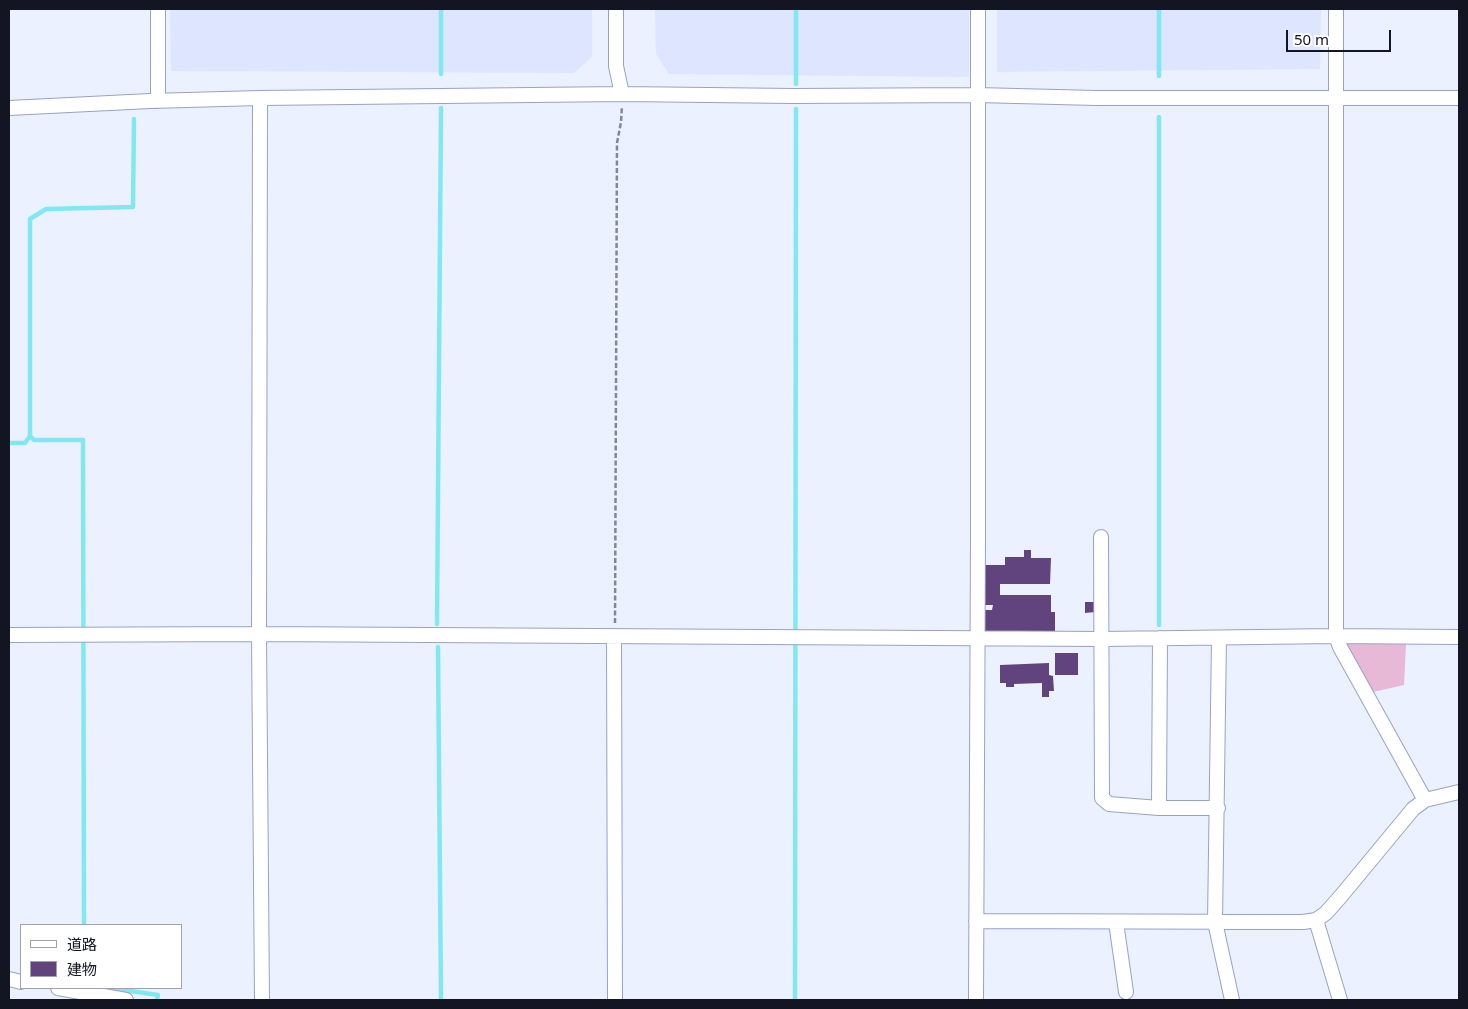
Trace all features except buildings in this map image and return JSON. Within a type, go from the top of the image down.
[{"type":"street","points":[[158,9],[158,101]]},
{"type":"street","points":[[616,9],[616,66],[622,94]]},
{"type":"street","points":[[622,94],[625,68],[626,9]]},
{"type":"street","points":[[976,1000],[978,9]]},
{"type":"street","points":[[1336,9],[1336,636],[1340,647],[1425,800]]},
{"type":"street","points":[[9,108],[260,98],[622,94],[793,96],[977,95],[1096,98],[1459,98]]},
{"type":"street","points":[[260,98],[259,634],[262,1000]]},
{"type":"street","points":[[1101,538],[1102,798],[1109,804],[1159,808],[1218,808]]},
{"type":"street","points":[[9,635],[259,634],[1101,639],[1336,636],[1459,637]]},
{"type":"street","points":[[614,637],[615,1000]]},
{"type":"street","points":[[1159,808],[1160,638]]},
{"type":"street","points":[[1219,638],[1215,922],[1232,1000]]},
{"type":"street","points":[[976,921],[1304,922],[1316,920],[1326,913],[1341,896],[1413,809],[1425,800],[1459,792]]},
{"type":"street","points":[[1316,920],[1340,1000]]},
{"type":"street","points":[[1116,922],[1126,992]]},
{"type":"street","points":[[64,989],[126,1000]]},
{"type":"path","points":[[614,637],[617,143],[621,122],[622,94]]},
{"type":"shaded area","points":[[170,9],[592,9],[592,57],[574,73],[171,71]]},
{"type":"shaded area","points":[[655,9],[969,9],[969,77],[669,74],[656,54]]},
{"type":"shaded area","points":[[997,9],[1321,9],[1320,69],[997,72]]},
{"type":"shaded area","points":[[1346,643],[1406,644],[1404,685],[1369,693],[1343,649]]},
{"type":"waterway","points":[[441,9],[441,74]]},
{"type":"waterway","points":[[796,9],[796,84]]},
{"type":"waterway","points":[[1159,9],[1159,76]]},
{"type":"waterway","points":[[437,624],[441,108]]},
{"type":"waterway","points":[[795,1000],[796,109]]},
{"type":"waterway","points":[[1159,117],[1159,625]]},
{"type":"waterway","points":[[84,924],[83,440],[34,440],[30,436],[30,219],[46,209],[133,207],[134,119]]},
{"type":"waterway","points":[[9,443],[25,443],[30,436]]},
{"type":"waterway","points":[[438,647],[441,1000]]},
{"type":"waterway","points":[[117,989],[158,995],[157,1000]]}]
